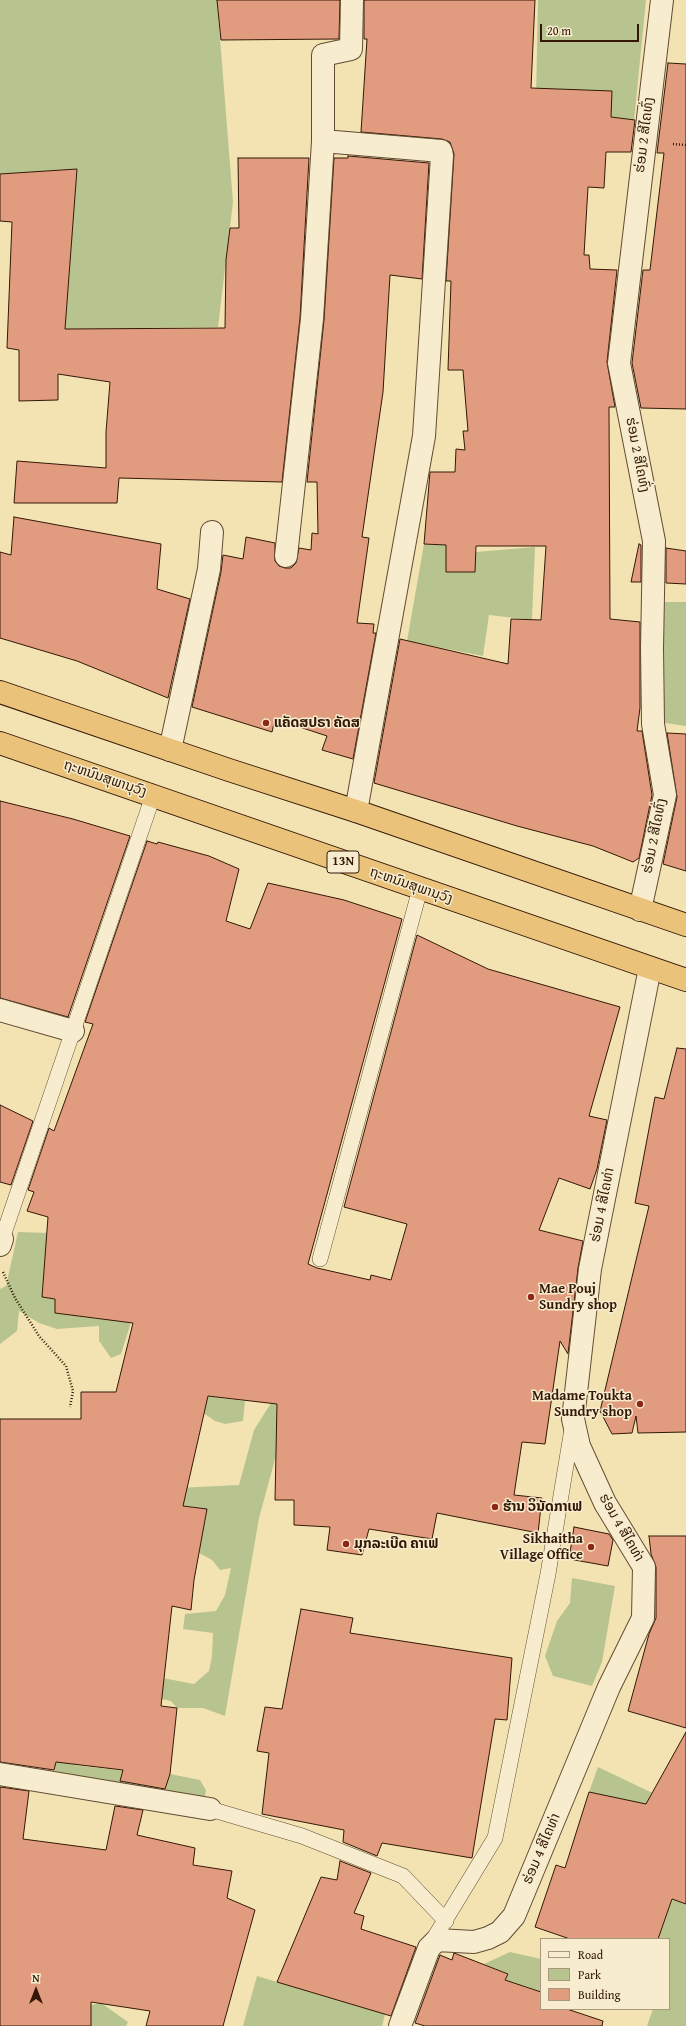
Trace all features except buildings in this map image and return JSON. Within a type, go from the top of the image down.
[{"type":"highway","points":[[0,692],[356,811],[686,925]]},
{"type":"highway","name":"ຖະຫນົນສຸພານຸວົງ","points":[[0,743],[686,980]]},
{"type":"street","points":[[286,556],[312,318],[323,141],[323,55],[351,49],[352,0]]},
{"type":"street","name":"ຮ່ອມ 2 ສີໄຄທົ່ງ","points":[[640,910],[665,795],[653,724],[652,648],[654,542],[619,363],[662,0]]},
{"type":"street","points":[[323,141],[441,151],[442,156],[424,436],[356,811]]},
{"type":"street","points":[[170,750],[208,569],[212,532]]},
{"type":"street","name":"ຮ່ອມ 4 ສີໄຄທ່າ","points":[[429,1948],[437,1940],[474,1942],[488,1938],[500,1932],[514,1916],[609,1688],[643,1618],[644,1568],[605,1502],[579,1446],[573,1419],[590,1269],[650,968]]},
{"type":"street","points":[[0,1010],[73,1031]]},
{"type":"street","points":[[0,1774],[210,1809]]},
{"type":"street","points":[[400,2026],[429,1948]]},
{"type":"lane","points":[[1,1242],[153,796]]},
{"type":"lane","points":[[320,1259],[420,889]]},
{"type":"lane","points":[[429,1948],[495,1838],[548,1574],[573,1419]]},
{"type":"lane","points":[[210,1809],[302,1836],[403,1876],[446,1921]]},
{"type":"path","points":[[0,1267],[15,1298],[39,1336],[66,1366],[73,1391],[70,1407]]},
{"type":"green space","points":[[0,0],[217,0],[233,202],[218,327],[65,329],[77,169],[0,174]]},
{"type":"green space","points":[[538,0],[646,0],[633,131],[536,99]]},
{"type":"green space","points":[[424,544],[446,545],[446,572],[474,572],[476,552],[535,547],[532,620],[489,615],[483,656],[407,641]]},
{"type":"green space","points":[[663,602],[686,602],[686,726],[659,722]]},
{"type":"green space","points":[[18,1232],[49,1233],[85,1261],[45,1256],[42,1297],[55,1299],[55,1313],[98,1319],[103,1280],[134,1313],[121,1354],[111,1358],[99,1341],[99,1326],[57,1329],[39,1323],[19,1311],[17,1331],[0,1344],[0,1289],[6,1286]]},
{"type":"green space","points":[[199,1395],[245,1401],[243,1421],[225,1424],[215,1421],[196,1408]]},
{"type":"green space","points":[[281,1398],[286,1419],[259,1518],[225,1716],[203,1708],[177,1708],[171,1701],[122,1691],[147,1675],[194,1684],[209,1671],[212,1656],[213,1633],[183,1629],[185,1614],[216,1611],[225,1595],[231,1568],[220,1570],[212,1560],[199,1553],[207,1509],[158,1502],[178,1488],[239,1485],[254,1430],[271,1403]]},
{"type":"green space","points":[[572,1578],[615,1586],[602,1662],[592,1686],[553,1676],[545,1656],[557,1621],[570,1603]]},
{"type":"green space","points":[[58,1756],[75,1758],[74,1765],[169,1776],[170,1774],[200,1780],[206,1790],[204,1801],[63,1776],[54,1770]]},
{"type":"green space","points":[[598,1767],[686,1809],[686,1837],[626,1800],[589,1792]]},
{"type":"green space","points":[[674,1899],[686,1904],[686,2026],[647,2026],[653,2010],[670,2010],[670,1938],[658,1938],[670,1903]]},
{"type":"green space","points":[[510,1952],[540,1959],[540,1992],[522,1985],[514,2005],[502,1986],[508,1974],[484,1964]]},
{"type":"green space","points":[[257,1976],[385,2014],[382,2026],[243,2026]]},
{"type":"green space","points":[[101,2003],[128,2022],[126,2026],[91,2026],[91,2005]]},
{"type":"place","name":"ແຄັດສປຣາ ຄັດສ","points":[[266,723]]},
{"type":"place","name":"Mae Pouj Sundry shop","points":[[531,1297]]},
{"type":"place","name":"Madame Toukta Sundry shop","points":[[640,1404]]},
{"type":"place","name":"ຮ້ານ ວິນັດກາເຟ","points":[[495,1507]]},
{"type":"place","name":"ມຸກລະເບີດ ຄາເຟ","points":[[346,1544]]},
{"type":"place","name":"Sikhaitha Village Office","points":[[591,1547]]}]
